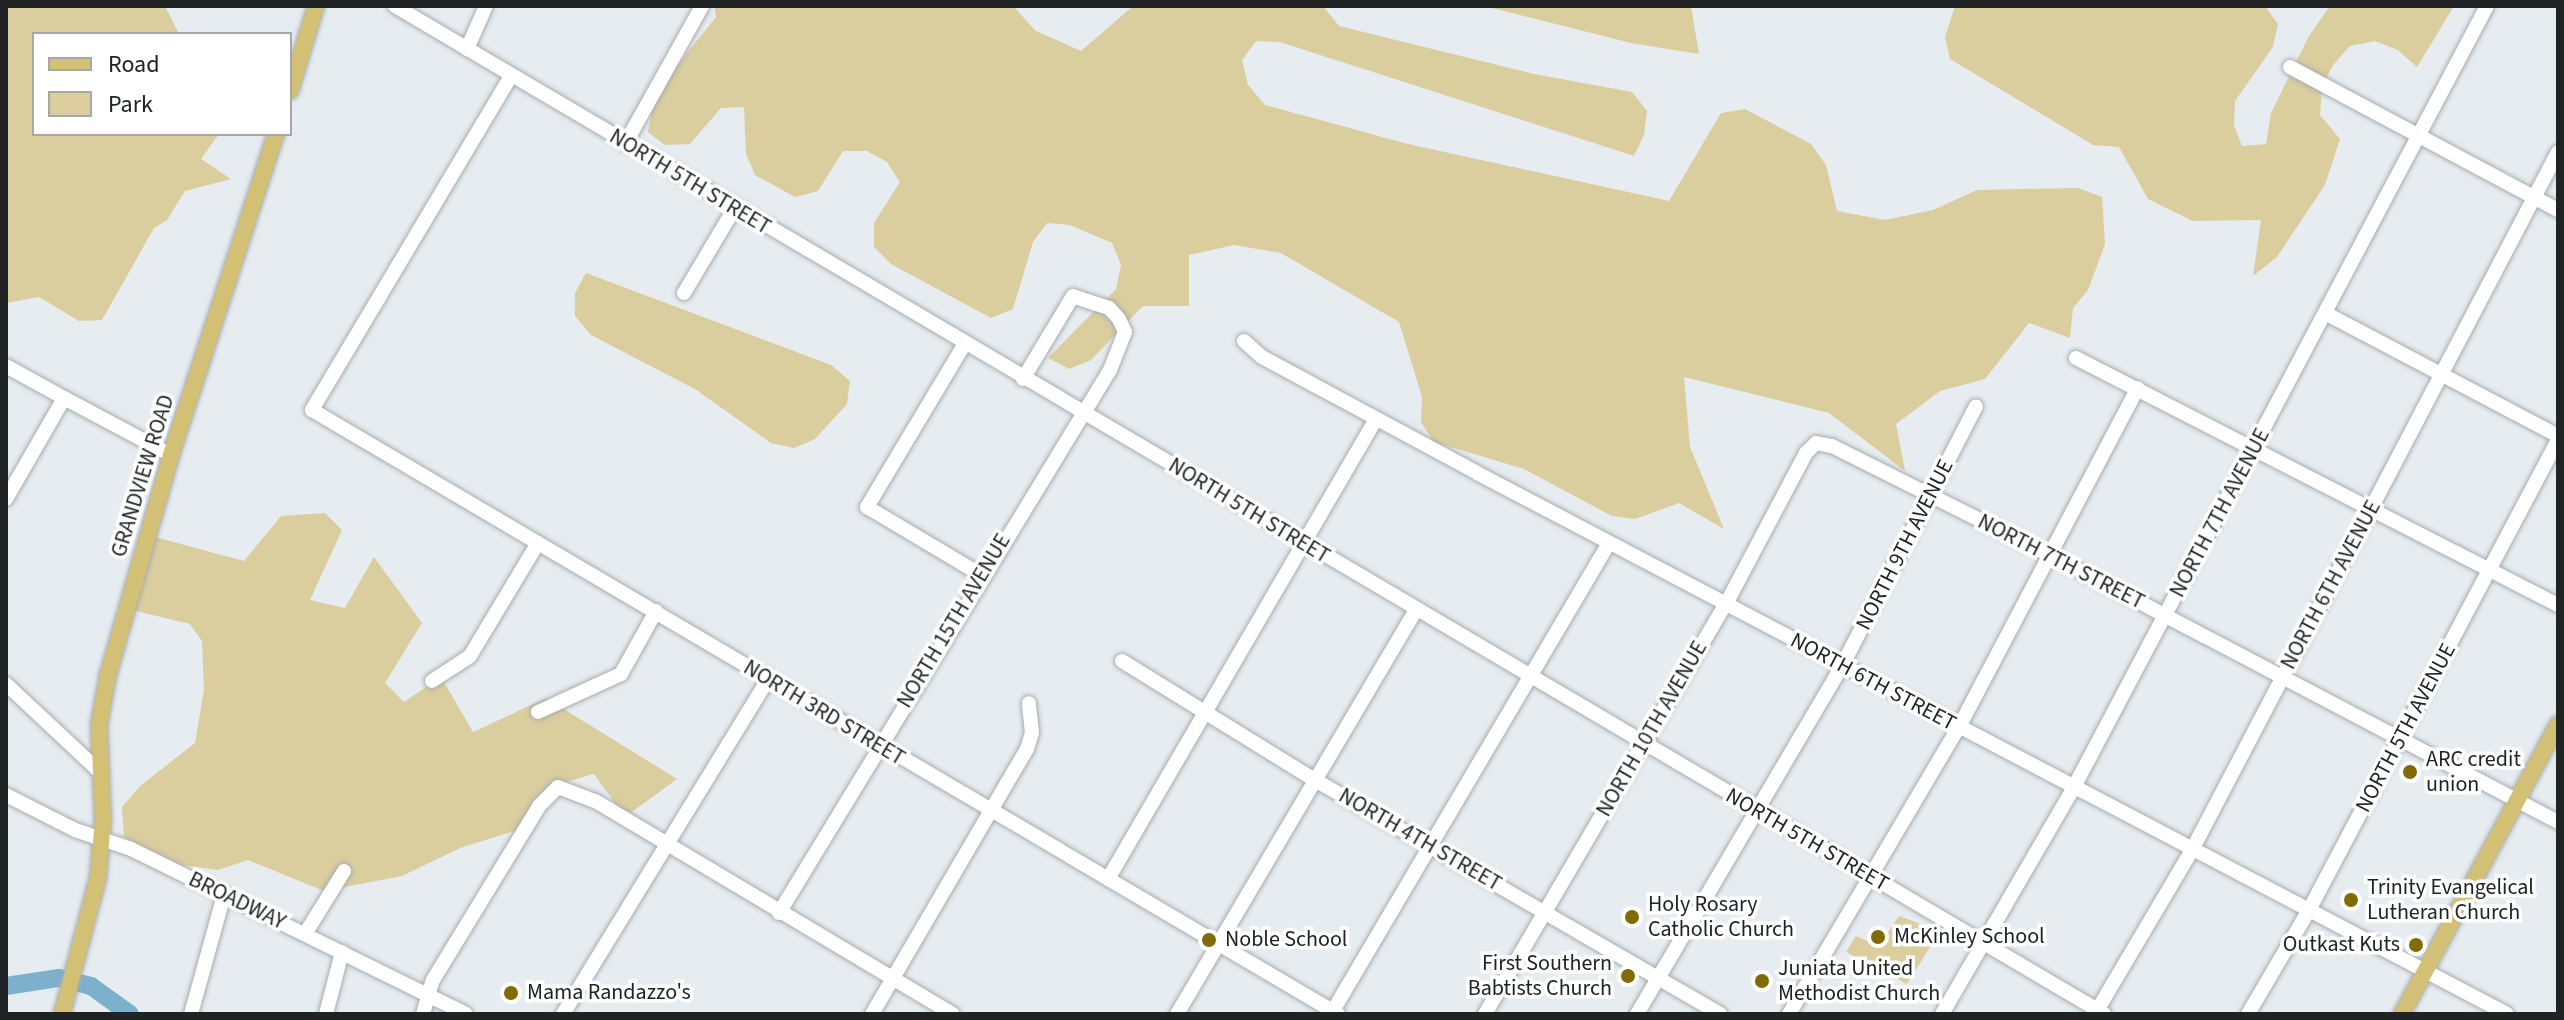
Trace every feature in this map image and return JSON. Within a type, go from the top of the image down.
[{"type":"main road","points":[[292,84],[316,6]]},
{"type":"main road","name":"GRANDVIEW ROAD","points":[[62,1014],[95,894],[102,839],[98,770],[108,675],[171,455],[275,136]]},
{"type":"main road","points":[[2402,1014],[2558,724]]},
{"type":"street","name":"NORTH 5TH STREET","points":[[395,6],[2099,1013]]},
{"type":"street","points":[[467,49],[486,6]]},
{"type":"street","points":[[625,144],[702,6]]},
{"type":"street","name":"NORTH 7TH AVENUE","points":[[1942,1014],[2074,787],[2487,6]]},
{"type":"street","points":[[2290,67],[2558,210]]},
{"type":"street","name":"NORTH 3RD STREET","points":[[511,76],[312,410],[1334,1013]]},
{"type":"street","name":"NORTH 6TH AVENUE","points":[[2099,1013],[2192,850],[2558,152]]},
{"type":"street","points":[[684,293],[734,209]]},
{"type":"street","name":"NORTH 15TH AVENUE","points":[[779,913],[1123,345],[1125,332],[1109,308],[1073,296],[1023,379]]},
{"type":"street","points":[[2325,313],[2558,438]]},
{"type":"street","name":"NORTH 6TH STREET","points":[[1244,341],[1262,357],[1376,419],[2507,1014]]},
{"type":"street","points":[[964,345],[867,507],[981,575]]},
{"type":"street","points":[[2076,358],[2255,447],[2558,605]]},
{"type":"street","points":[[6,366],[171,455]]},
{"type":"street","points":[[1789,1014],[1959,727],[2138,388]]},
{"type":"street","points":[[6,499],[64,398]]},
{"type":"street","name":"NORTH 9TH AVENUE","points":[[1637,1014],[1842,666],[1976,406]]},
{"type":"street","points":[[1108,879],[1204,709],[1376,419]]},
{"type":"street","name":"NORTH 5TH AVENUE","points":[[2248,1014],[2309,910],[2558,438]]},
{"type":"street","name":"NORTH 7TH STREET","points":[[1816,443],[2048,554],[2558,822]]},
{"type":"street","name":"NORTH 10TH AVENUE","points":[[1485,1014],[1726,604],[1806,453],[1816,443]]},
{"type":"street","points":[[432,681],[470,656],[538,543]]},
{"type":"street","points":[[1334,1013],[1430,844],[1609,543]]},
{"type":"street","points":[[538,712],[621,674],[656,611]]},
{"type":"street","points":[[1177,1014],[1415,611]]},
{"type":"street","name":"NORTH 4TH STREET","points":[[1122,661],[1315,780],[1720,1014]]},
{"type":"street","points":[[563,1014],[768,679]]},
{"type":"street","points":[[6,684],[98,770]]},
{"type":"street","points":[[872,1014],[1027,749],[1032,733],[1029,703]]},
{"type":"street","points":[[423,1014],[433,980],[540,805],[558,787],[570,790],[666,845],[953,1014]]},
{"type":"street","name":"BROADWAY","points":[[6,795],[224,895],[466,1014]]},
{"type":"street","points":[[305,934],[344,871]]},
{"type":"street","points":[[191,1014],[224,895]]},
{"type":"street","points":[[326,1014],[342,952]]},
{"type":"green space","points":[[6,6],[165,6],[178,32],[32,32],[32,136],[218,136],[201,159],[231,179],[185,191],[167,220],[154,228],[102,320],[79,321],[39,297],[6,303]]},
{"type":"green space","points":[[714,6],[1013,6],[1036,31],[1081,51],[1133,6],[1323,6],[1339,26],[1534,74],[1632,92],[1647,111],[1644,135],[1634,156],[1280,42],[1256,41],[1242,60],[1248,85],[1265,105],[1408,144],[1669,201],[1721,113],[1745,109],[1811,144],[1826,165],[1837,211],[1885,220],[1933,210],[1977,190],[2078,188],[2102,197],[2105,244],[2088,290],[2073,308],[2070,338],[2029,323],[1985,379],[1940,391],[1896,424],[1905,471],[1829,413],[1684,377],[1690,447],[1724,529],[1679,503],[1635,519],[1612,516],[1524,469],[1434,442],[1421,422],[1422,397],[1399,322],[1281,253],[1234,245],[1189,255],[1189,306],[1143,306],[1091,360],[1069,369],[1048,358],[1116,289],[1121,265],[1112,243],[1070,225],[1047,223],[1033,242],[1013,309],[991,318],[891,264],[874,247],[874,223],[900,182],[887,162],[867,151],[843,151],[818,191],[795,197],[755,175],[746,154],[744,107],[721,108],[690,144],[665,145],[648,132],[655,93],[716,17]]},
{"type":"green space","points":[[1484,6],[1691,6],[1699,54],[1631,43]]},
{"type":"green space","points":[[1955,6],[2265,6],[2278,24],[2273,47],[2235,101],[2234,125],[2242,146],[2266,144],[2271,113],[2309,36],[2330,6],[2454,6],[2417,67],[2398,50],[2375,41],[2350,46],[2333,65],[2322,86],[2320,115],[2340,139],[2325,185],[2277,257],[2253,276],[2261,220],[2193,221],[2148,199],[2119,147],[2093,145],[1950,59],[1945,37]]},
{"type":"green space","points":[[586,273],[831,365],[850,381],[847,404],[815,439],[794,448],[771,443],[695,389],[591,335],[575,316],[575,293]]},
{"type":"green space","points":[[325,513],[342,530],[310,600],[345,608],[374,557],[422,623],[385,683],[404,702],[441,677],[473,732],[546,698],[677,779],[625,817],[594,774],[547,787],[533,825],[460,848],[402,876],[324,891],[248,860],[218,870],[182,865],[124,837],[122,807],[140,786],[195,743],[204,690],[202,641],[190,624],[132,610],[151,536],[244,561],[281,516]]},
{"type":"green space","points":[[1899,916],[1940,931],[1907,984],[1846,952],[1856,936],[1879,946]]},
{"type":"waterway","points":[[6,986],[59,978],[91,986],[130,1014]]},
{"type":"place","name":"ARC credit union","points":[[2410,772]]},
{"type":"place","name":"Trinity Evangelical Lutheran Church","points":[[2351,900]]},
{"type":"place","name":"Holy Rosary Catholic Church","points":[[1632,917]]},
{"type":"place","name":"McKinley School","points":[[1878,937]]},
{"type":"place","name":"Noble School","points":[[1209,940]]},
{"type":"place","name":"Outkast Kuts","points":[[2416,945]]},
{"type":"place","name":"First Southern Babtists Church","points":[[1628,976]]},
{"type":"place","name":"Juniata United Methodist Church","points":[[1762,981]]},
{"type":"place","name":"Mama Randazzo's","points":[[511,993]]}]
